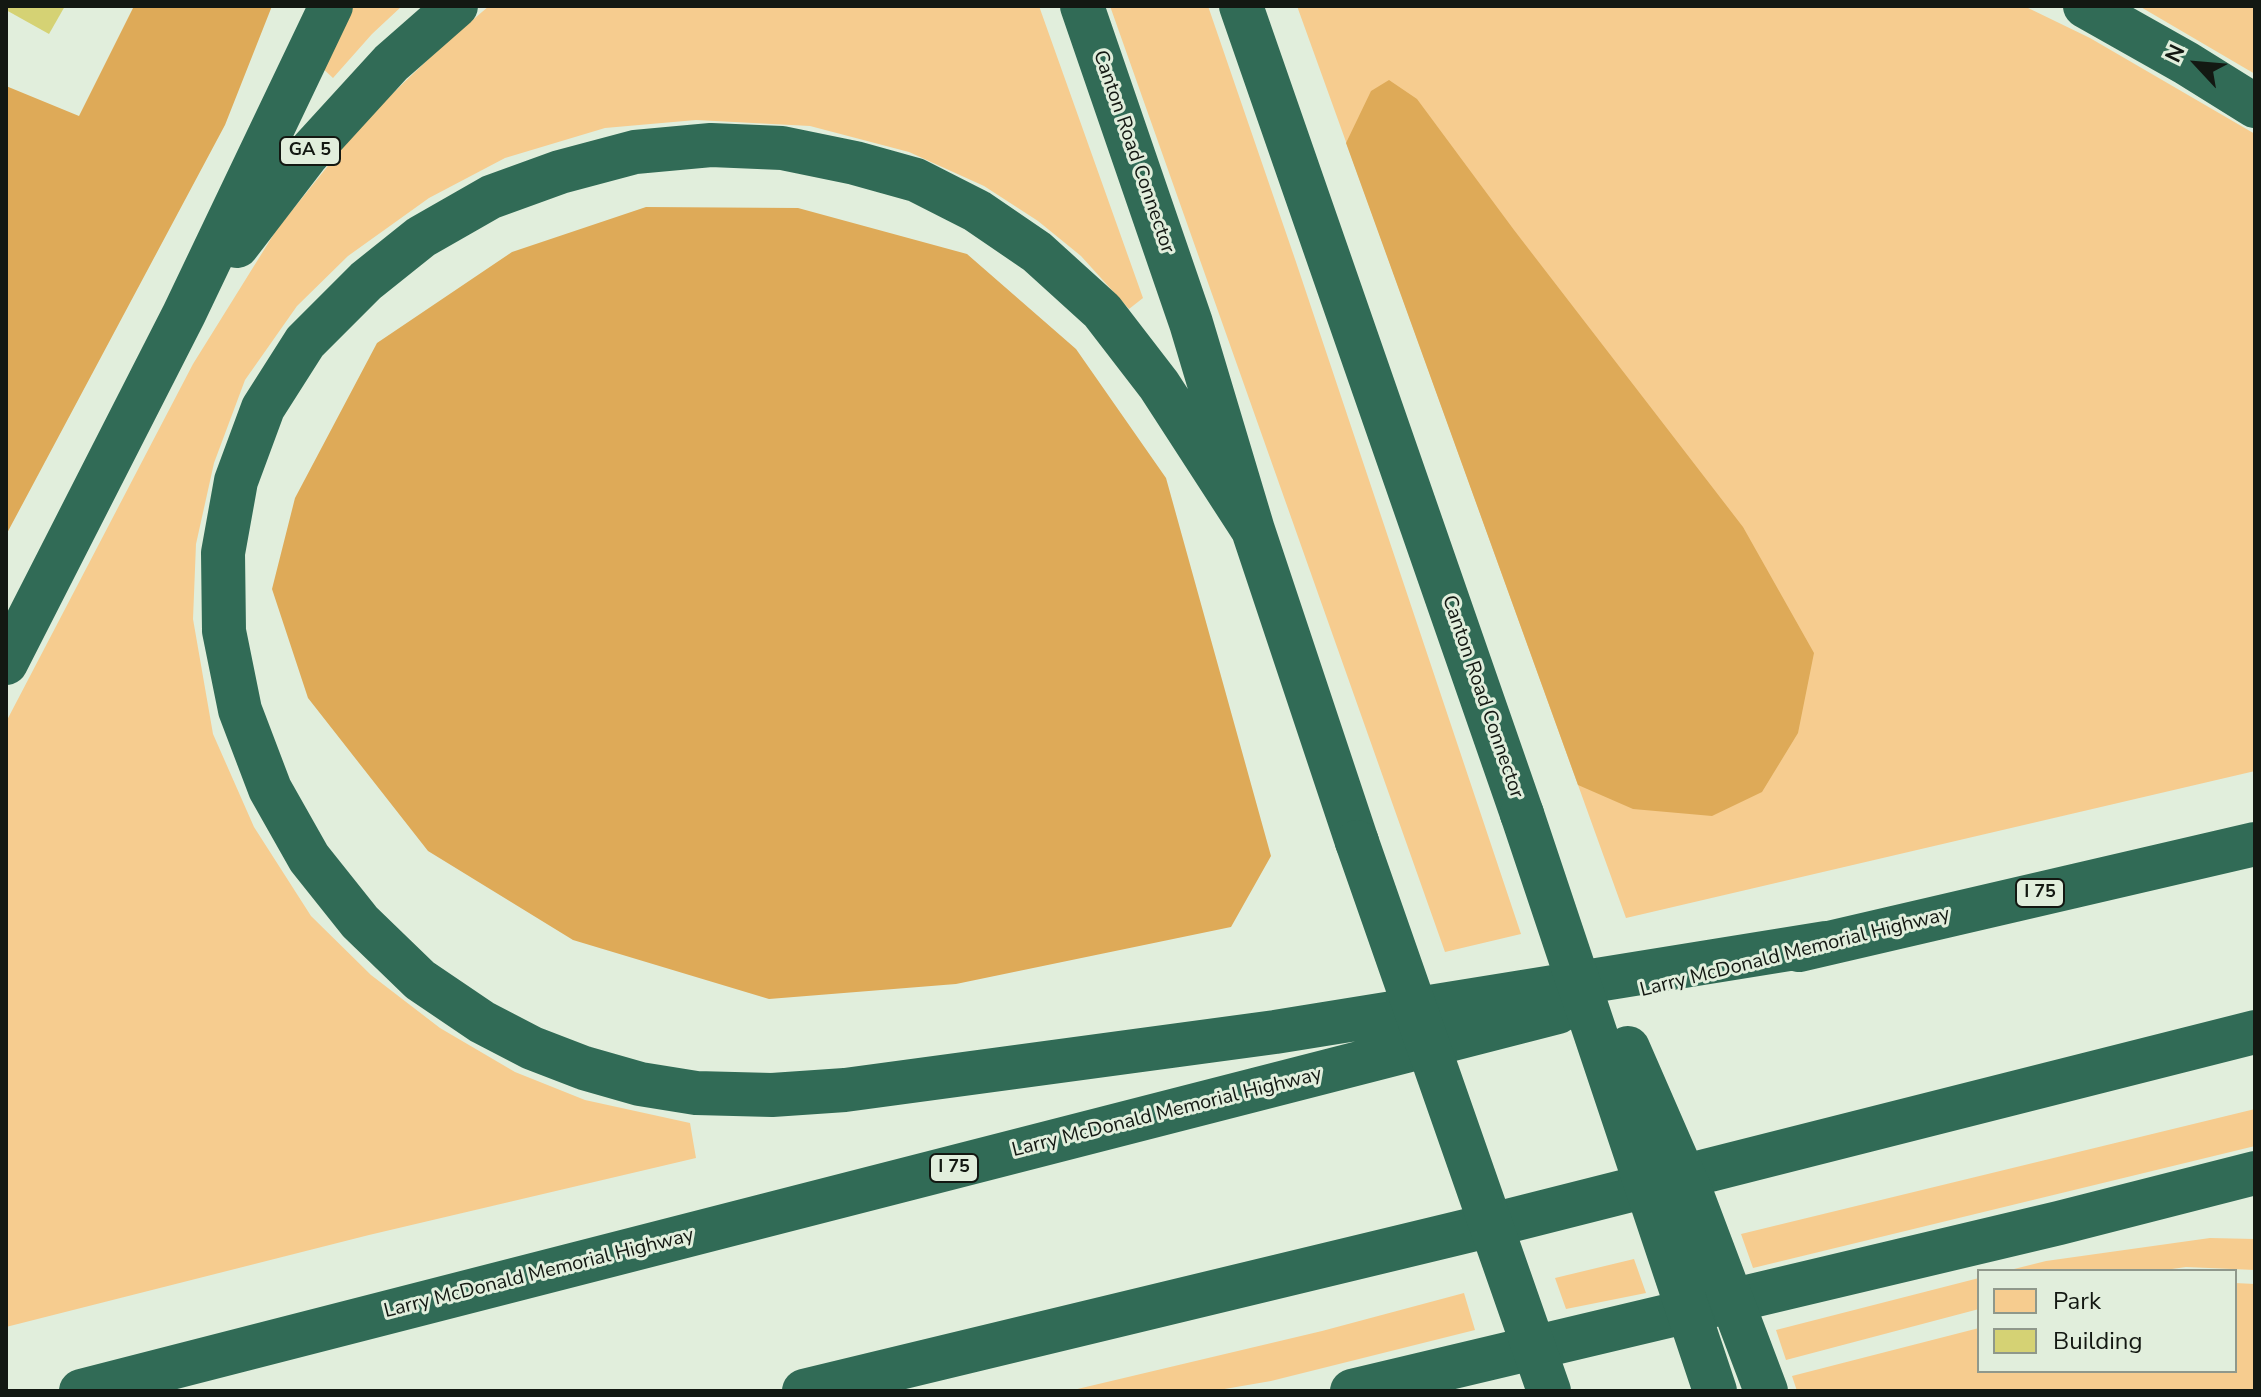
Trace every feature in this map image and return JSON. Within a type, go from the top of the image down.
[{"type":"highway","points":[[184,314],[331,6]]},
{"type":"highway","name":"GA 5","points":[[6,663],[184,314],[306,156],[391,63],[456,6]]},
{"type":"highway","name":"Canton Road Connector","points":[[1082,6],[1191,323],[1253,530],[1357,842],[1549,1391]]},
{"type":"highway","name":"Canton Road Connector","points":[[1241,6],[1522,814],[1715,1391]]},
{"type":"highway","points":[[2085,6],[2255,106]]},
{"type":"highway","points":[[1253,530],[1159,385],[1102,311],[1037,252],[977,211],[916,180],[782,148],[711,145],[635,152],[560,172],[491,197],[467,210],[421,237],[366,281],[305,342],[263,408],[236,481],[223,553],[224,631],[240,710],[270,789],[309,858],[360,922],[420,980],[482,1022],[545,1053],[640,1084],[696,1093],[772,1095],[845,1090],[1275,1032],[1826,943]]},
{"type":"highway","name":"Larry McDonald Memorial Highway","points":[[81,1391],[1826,943],[2255,844]]},
{"type":"highway","points":[[1549,894],[1624,1041],[1692,1195],[1766,1391]]},
{"type":"highway","points":[[804,1391],[1508,1221],[2255,1032]]},
{"type":"highway","points":[[1352,1391],[2059,1223],[2255,1173]]},
{"type":"highway","points":[[2059,1223],[2255,1202]]},
{"type":"green space","points":[[347,6],[402,6],[333,78],[318,64]]},
{"type":"green space","points":[[489,6],[1039,6],[1143,298],[1129,309],[1081,256],[1038,221],[984,186],[909,152],[810,126],[696,120],[605,128],[505,158],[429,198],[348,256],[297,306],[245,380],[214,463],[196,544],[193,619],[213,734],[254,827],[311,916],[371,975],[440,1028],[515,1072],[585,1100],[690,1123],[696,1158],[369,1235],[6,1327],[6,722],[193,364],[277,229],[365,120]]},
{"type":"green space","points":[[1110,6],[1208,6],[1521,934],[1445,952]]},
{"type":"green space","points":[[1297,6],[2024,6],[2090,38],[2255,134],[2255,771],[1626,918]]},
{"type":"green space","points":[[2139,6],[2255,6],[2255,74]]},
{"type":"green space","points":[[2255,1109],[2255,1146],[1753,1268],[1741,1234]]},
{"type":"green space","points":[[2210,1238],[2255,1239],[2255,1270],[2186,1267],[2014,1269],[2046,1261]]},
{"type":"green space","points":[[1634,1259],[1646,1293],[1566,1309],[1555,1278]]},
{"type":"green space","points":[[1977,1279],[1977,1310],[1786,1360],[1776,1330]]},
{"type":"green space","points":[[2237,1283],[2255,1284],[2255,1390],[2252,1391],[1797,1391],[1792,1376],[1977,1329],[1977,1373],[2237,1373]]},
{"type":"green space","points":[[1464,1293],[1475,1330],[1271,1381],[1213,1391],[1069,1391],[1322,1331]]},
{"type":"shaded area","points":[[134,6],[272,6],[225,125],[6,535],[6,86],[79,116]]},
{"type":"shaded area","points":[[1389,80],[1417,99],[1743,527],[1814,653],[1798,733],[1762,792],[1712,816],[1633,809],[1578,785],[1346,143],[1371,91]]},
{"type":"shaded area","points":[[646,207],[798,208],[967,254],[1076,349],[1166,478],[1271,856],[1231,927],[956,984],[769,999],[573,940],[428,851],[308,698],[272,589],[295,498],[377,343],[512,252]]},
{"type":"building","points":[[6,6],[65,6],[49,34],[6,10]]}]
